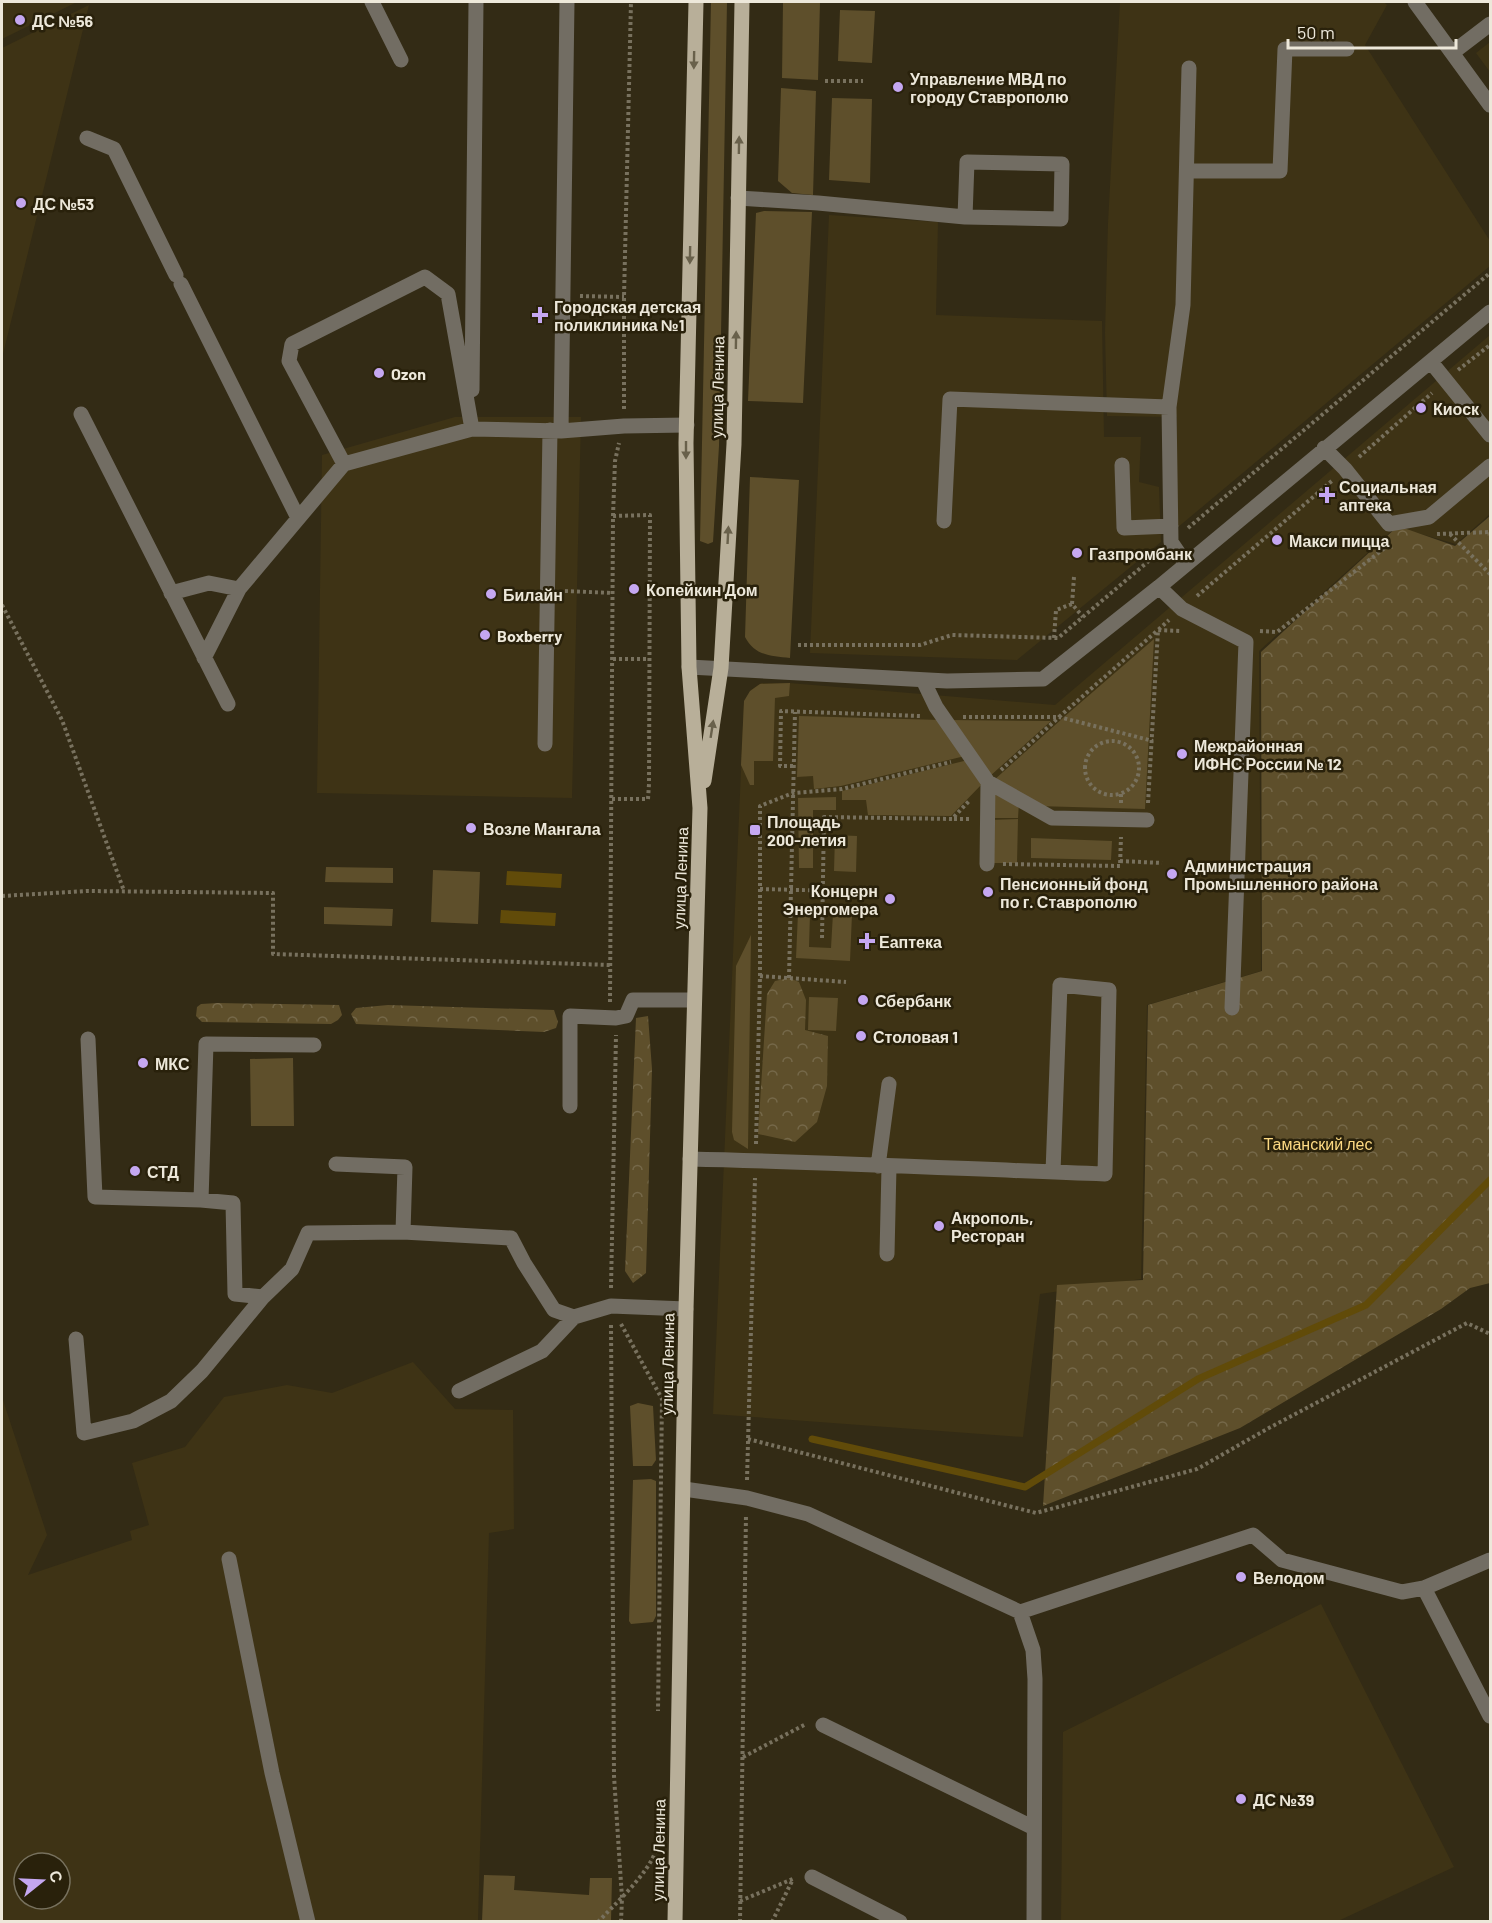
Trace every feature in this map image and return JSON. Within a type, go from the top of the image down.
[{"type":"main road","name":"улица Ленина","points":[[675,1922],[686,1309],[700,808],[689,667],[687,424],[696,2]]},
{"type":"main road","name":"улица Ленина","points":[[700,808],[721,669],[734,444],[742,2]]},
{"type":"street","points":[[372,2],[401,60]]},
{"type":"street","points":[[472,429],[476,2]]},
{"type":"street","points":[[545,744],[548,590],[563,296],[567,2]]},
{"type":"street","points":[[1415,2],[1491,105]]},
{"type":"street","points":[[1452,53],[1491,24]]},
{"type":"street","points":[[1187,171],[1280,171],[1285,49],[1347,49]]},
{"type":"street","points":[[1186,564],[1171,542],[1169,407],[1182,305],[1189,68]]},
{"type":"street","points":[[87,138],[114,149],[298,518]]},
{"type":"street","points":[[738,198],[818,202],[965,218],[1061,219],[1062,164],[967,162],[965,218]]},
{"type":"street","points":[[344,464],[289,361],[292,344],[425,277],[448,294],[472,429]]},
{"type":"street","points":[[689,667],[923,680],[1043,679],[1491,312]]},
{"type":"street","points":[[1431,362],[1491,435]]},
{"type":"street","points":[[944,521],[950,399],[1169,407]]},
{"type":"street","points":[[81,414],[228,704]]},
{"type":"street","points":[[204,658],[239,589],[344,464],[472,429],[556,430],[687,424]]},
{"type":"street","points":[[1324,448],[1389,524],[1429,516],[1491,466]]},
{"type":"street","points":[[1122,465],[1124,528],[1171,526]]},
{"type":"street","points":[[171,593],[209,583],[239,589]]},
{"type":"street","points":[[1159,586],[1182,609],[1246,642],[1232,1008]]},
{"type":"street","points":[[923,680],[942,717],[988,782],[1052,818],[1147,820]]},
{"type":"street","points":[[987,864],[988,782]]},
{"type":"street","points":[[690,1160],[1105,1174],[1109,990],[1060,986],[1053,1172]]},
{"type":"street","points":[[570,1106],[570,1016],[616,1018],[626,1016],[633,1000],[694,1000]]},
{"type":"street","points":[[88,1039],[95,1197],[233,1203],[235,1294],[262,1297]]},
{"type":"street","points":[[201,1200],[206,1044],[314,1045]]},
{"type":"street","points":[[887,1254],[883,1166],[889,1084]]},
{"type":"street","points":[[336,1164],[405,1167],[403,1232]]},
{"type":"street","points":[[76,1340],[84,1433],[133,1421],[171,1401],[202,1371],[262,1297],[292,1269],[308,1233],[403,1232],[511,1238],[554,1310],[574,1317]]},
{"type":"street","points":[[459,1391],[542,1351],[574,1317],[611,1306],[686,1309]]},
{"type":"street","points":[[684,1489],[747,1498],[808,1514],[1020,1612],[1253,1536],[1282,1560],[1402,1592],[1424,1588],[1491,1560]]},
{"type":"street","points":[[229,1559],[272,1773],[308,1922]]},
{"type":"street","points":[[1424,1588],[1491,1716]]},
{"type":"street","points":[[1020,1612],[1033,1650],[1035,1679],[1034,1922]]},
{"type":"street","points":[[823,1725],[1034,1828]]},
{"type":"street","points":[[812,1877],[900,1922]]},
{"type":"path","points":[[621,1922],[622,1898],[614,1776],[611,1306],[616,1018],[610,1006],[610,965],[613,516],[615,461],[624,426],[624,297],[631,2]]},
{"type":"path","points":[[825,81],[863,81]]},
{"type":"path","points":[[563,296],[624,297]]},
{"type":"path","points":[[822,938],[824,817],[952,819],[988,782],[1059,717],[1447,380],[1491,345]]},
{"type":"path","points":[[612,799],[648,799],[650,515],[613,516]]},
{"type":"path","points":[[1430,534],[1491,532]]},
{"type":"path","points":[[1449,534],[1491,574]]},
{"type":"path","points":[[1256,632],[1277,632],[1392,542]]},
{"type":"path","points":[[1074,577],[1072,604],[1083,617]]},
{"type":"path","points":[[548,590],[613,593]]},
{"type":"path","points":[[1054,638],[1056,610],[1072,604]]},
{"type":"path","points":[[2,605],[62,720],[124,891]]},
{"type":"path","points":[[1158,630],[1191,631]]},
{"type":"path","points":[[1147,820],[1158,630]]},
{"type":"path","points":[[613,659],[649,659]]},
{"type":"path","points":[[794,766],[780,766],[781,711],[942,717],[1059,717],[1152,741]]},
{"type":"path","points":[[789,978],[795,712]]},
{"type":"path","points":[[1117,742],[1124,734]]},
{"type":"path","points":[[1108,741],[1117,742],[1133,751],[1138,760],[1137,781],[1121,794],[1103,794],[1089,782],[1086,774],[1088,756],[1093,749],[1108,741]]},
{"type":"path","points":[[740,1922],[748,1439],[760,976],[760,806],[793,793],[842,789],[970,758]]},
{"type":"path","points":[[987,864],[1120,866],[1121,794]]},
{"type":"path","points":[[1120,861],[1162,863]]},
{"type":"path","points":[[760,889],[840,891]]},
{"type":"path","points":[[2,896],[87,891],[273,893],[273,954],[610,965]]},
{"type":"path","points":[[760,976],[846,982]]},
{"type":"path","points":[[611,1306],[662,1399],[658,1721]]},
{"type":"path","points":[[748,1439],[1036,1513],[1197,1469],[1267,1429],[1467,1323],[1491,1334]]},
{"type":"path","points":[[742,1757],[806,1724],[823,1725]]},
{"type":"path","points":[[598,1922],[622,1898],[656,1853],[656,1841]]},
{"type":"path","points":[[740,1901],[794,1878],[812,1877]]},
{"type":"path","points":[[772,1922],[794,1878]]},
{"type":"shaded area","name":"ДС №56","points":[[2,2],[77,2],[2,39]]},
{"type":"shaded area","points":[[1120,2],[1384,2],[1387,5],[1365,45],[1490,241],[1490,266],[1177,528],[1177,417],[1107,416],[1105,333],[1108,223]]},
{"type":"shaded area","name":"ДС №53","points":[[89,5],[2,358],[2,48]]},
{"type":"shaded area","points":[[1490,42],[1490,72],[1476,53]]},
{"type":"shaded area","points":[[829,215],[938,222],[936,315],[1102,321],[1104,437],[1141,437],[1139,482],[1159,487],[1161,542],[1017,660],[810,653]]},
{"type":"shaded area","points":[[1490,335],[1490,514],[1456,544],[1396,527],[1259,651],[1261,971],[1147,1005],[1141,1279],[1040,1294],[1023,1437],[713,1414],[744,702],[751,690],[761,683],[789,683],[1055,705]]},
{"type":"shaded area","points":[[455,417],[581,417],[572,798],[317,793],[322,455]]},
{"type":"shaded area","points":[[507,871],[562,874],[561,888],[506,885]]},
{"type":"shaded area","points":[[501,910],[556,913],[555,926],[500,923]]},
{"type":"shaded area","points":[[413,1362],[455,1409],[513,1410],[514,1529],[489,1533],[478,1921],[2,1921],[2,1397],[47,1535],[28,1575],[132,1540],[130,1531],[149,1525],[132,1463],[185,1447],[224,1397],[287,1385],[332,1393]]},
{"type":"shaded area","name":"ДС №39","points":[[1321,1604],[1454,1867],[1338,1921],[1061,1921],[1063,1732]]},
{"type":"green space","points":[[711,2],[727,2],[719,446],[713,542],[708,544],[700,541]]},
{"type":"green space","points":[[783,2],[820,2],[818,80],[782,78]]},
{"type":"green space","points":[[840,10],[875,11],[872,63],[838,61]]},
{"type":"green space","points":[[781,88],[816,91],[813,195],[792,193],[778,181]]},
{"type":"green space","points":[[832,98],[872,99],[870,183],[829,180]]},
{"type":"green space","points":[[764,211],[812,212],[803,403],[748,401],[756,213]]},
{"type":"green space","points":[[750,477],[799,480],[790,658],[759,651],[745,637]]},
{"type":"green space","name":"Таманский лес","points":[[1490,516],[1490,1283],[1470,1288],[1441,1309],[1240,1428],[1043,1506],[1057,1285],[1143,1280],[1148,1005],[1262,971],[1261,652],[1398,526],[1455,546]]},
{"type":"green space","points":[[1154,639],[1145,809],[1036,806],[993,781],[1064,717]]},
{"type":"green space","points":[[790,683],[789,696],[775,698],[773,761],[754,761],[754,785],[750,785],[741,765],[744,701],[750,691],[760,684]]},
{"type":"green space","points":[[799,716],[940,720],[965,756],[841,786],[814,789],[813,776],[797,777]]},
{"type":"green space","points":[[949,720],[1051,721],[989,777]]},
{"type":"green space","points":[[968,760],[983,783],[951,816],[868,815],[866,800],[842,800],[842,791]]},
{"type":"green space","points":[[990,787],[1019,802],[1018,818],[989,818]]},
{"type":"green space","points":[[836,797],[836,810],[813,810],[813,868],[799,868],[798,798]]},
{"type":"green space","points":[[1018,819],[1017,863],[988,863],[989,820]]},
{"type":"green space","points":[[835,835],[857,836],[856,872],[834,871]]},
{"type":"green space","points":[[1031,838],[1112,841],[1111,860],[1031,858]]},
{"type":"green space","points":[[326,867],[393,868],[393,883],[325,882]]},
{"type":"green space","points":[[433,870],[480,872],[478,924],[431,922]]},
{"type":"green space","points":[[324,907],[393,909],[392,926],[324,924]]},
{"type":"green space","points":[[798,913],[810,914],[809,947],[831,948],[833,913],[852,914],[850,961],[796,958]]},
{"type":"green space","points":[[751,935],[748,1149],[734,1140],[732,1132],[736,966]]},
{"type":"green space","points":[[789,978],[799,982],[806,1000],[805,1030],[828,1036],[827,1086],[817,1122],[795,1142],[758,1134],[767,994],[775,981]]},
{"type":"green space","points":[[809,997],[838,998],[836,1031],[808,1030]]},
{"type":"green space","points":[[201,1004],[339,1005],[342,1015],[331,1024],[202,1022],[196,1016],[197,1007]]},
{"type":"green space","points":[[388,1005],[554,1010],[558,1022],[556,1028],[544,1032],[356,1024],[351,1014],[356,1008]]},
{"type":"green space","points":[[648,1016],[652,1069],[646,1273],[633,1283],[625,1271],[636,1018]]},
{"type":"green space","points":[[293,1058],[294,1126],[251,1126],[250,1059]]},
{"type":"green space","points":[[638,1403],[653,1406],[656,1460],[652,1466],[633,1466],[630,1406]]},
{"type":"green space","points":[[633,1480],[656,1481],[656,1616],[653,1622],[631,1624],[629,1621]]},
{"type":"green space","points":[[484,1875],[515,1876],[514,1890],[589,1895],[590,1878],[612,1878],[611,1921],[482,1921]]},
{"type":"waterway","points":[[812,1439],[1025,1487],[1198,1379],[1366,1305],[1490,1180]]},
{"type":"place","name":"ДС №56","points":[[20,20]]},
{"type":"place","name":"Управление МВД по городу Ставрополю","points":[[898,87]]},
{"type":"place","name":"ДС №53","points":[[21,203]]},
{"type":"place","name":"Городская детская поликлиника №1","points":[[540,315]]},
{"type":"place","name":"Ozon","points":[[379,373]]},
{"type":"place","name":"Киоск","points":[[1421,408]]},
{"type":"place","name":"Социальная аптека","points":[[1327,495]]},
{"type":"place","name":"Макси пицца","points":[[1277,540]]},
{"type":"place","name":"Газпромбанк","points":[[1077,553]]},
{"type":"place","name":"Копейкин Дом","points":[[634,589]]},
{"type":"place","name":"Билайн","points":[[491,594]]},
{"type":"place","name":"Boxberry","points":[[485,635]]},
{"type":"place","name":"Межрайонная ИФНС России № 12","points":[[1182,754]]},
{"type":"place","name":"Возле Мангала","points":[[471,828]]},
{"type":"place","name":"Площадь 200-летия","points":[[755,830]]},
{"type":"place","name":"Администрация Промышленного района","points":[[1172,874]]},
{"type":"place","name":"Пенсионный фонд по г. Ставрополю","points":[[988,892]]},
{"type":"place","name":"Концерн Энергомера","points":[[890,899]]},
{"type":"place","name":"Еаптека","points":[[867,941]]},
{"type":"place","name":"Сбербанк","points":[[863,1000]]},
{"type":"place","name":"Столовая 1","points":[[861,1036]]},
{"type":"place","name":"МКС","points":[[143,1063]]},
{"type":"place","name":"СТД","points":[[135,1171]]},
{"type":"place","name":"Акрополь, Ресторан","points":[[939,1226]]},
{"type":"place","name":"Велодом","points":[[1241,1577]]},
{"type":"place","name":"ДС №39","points":[[1241,1799]]}]
